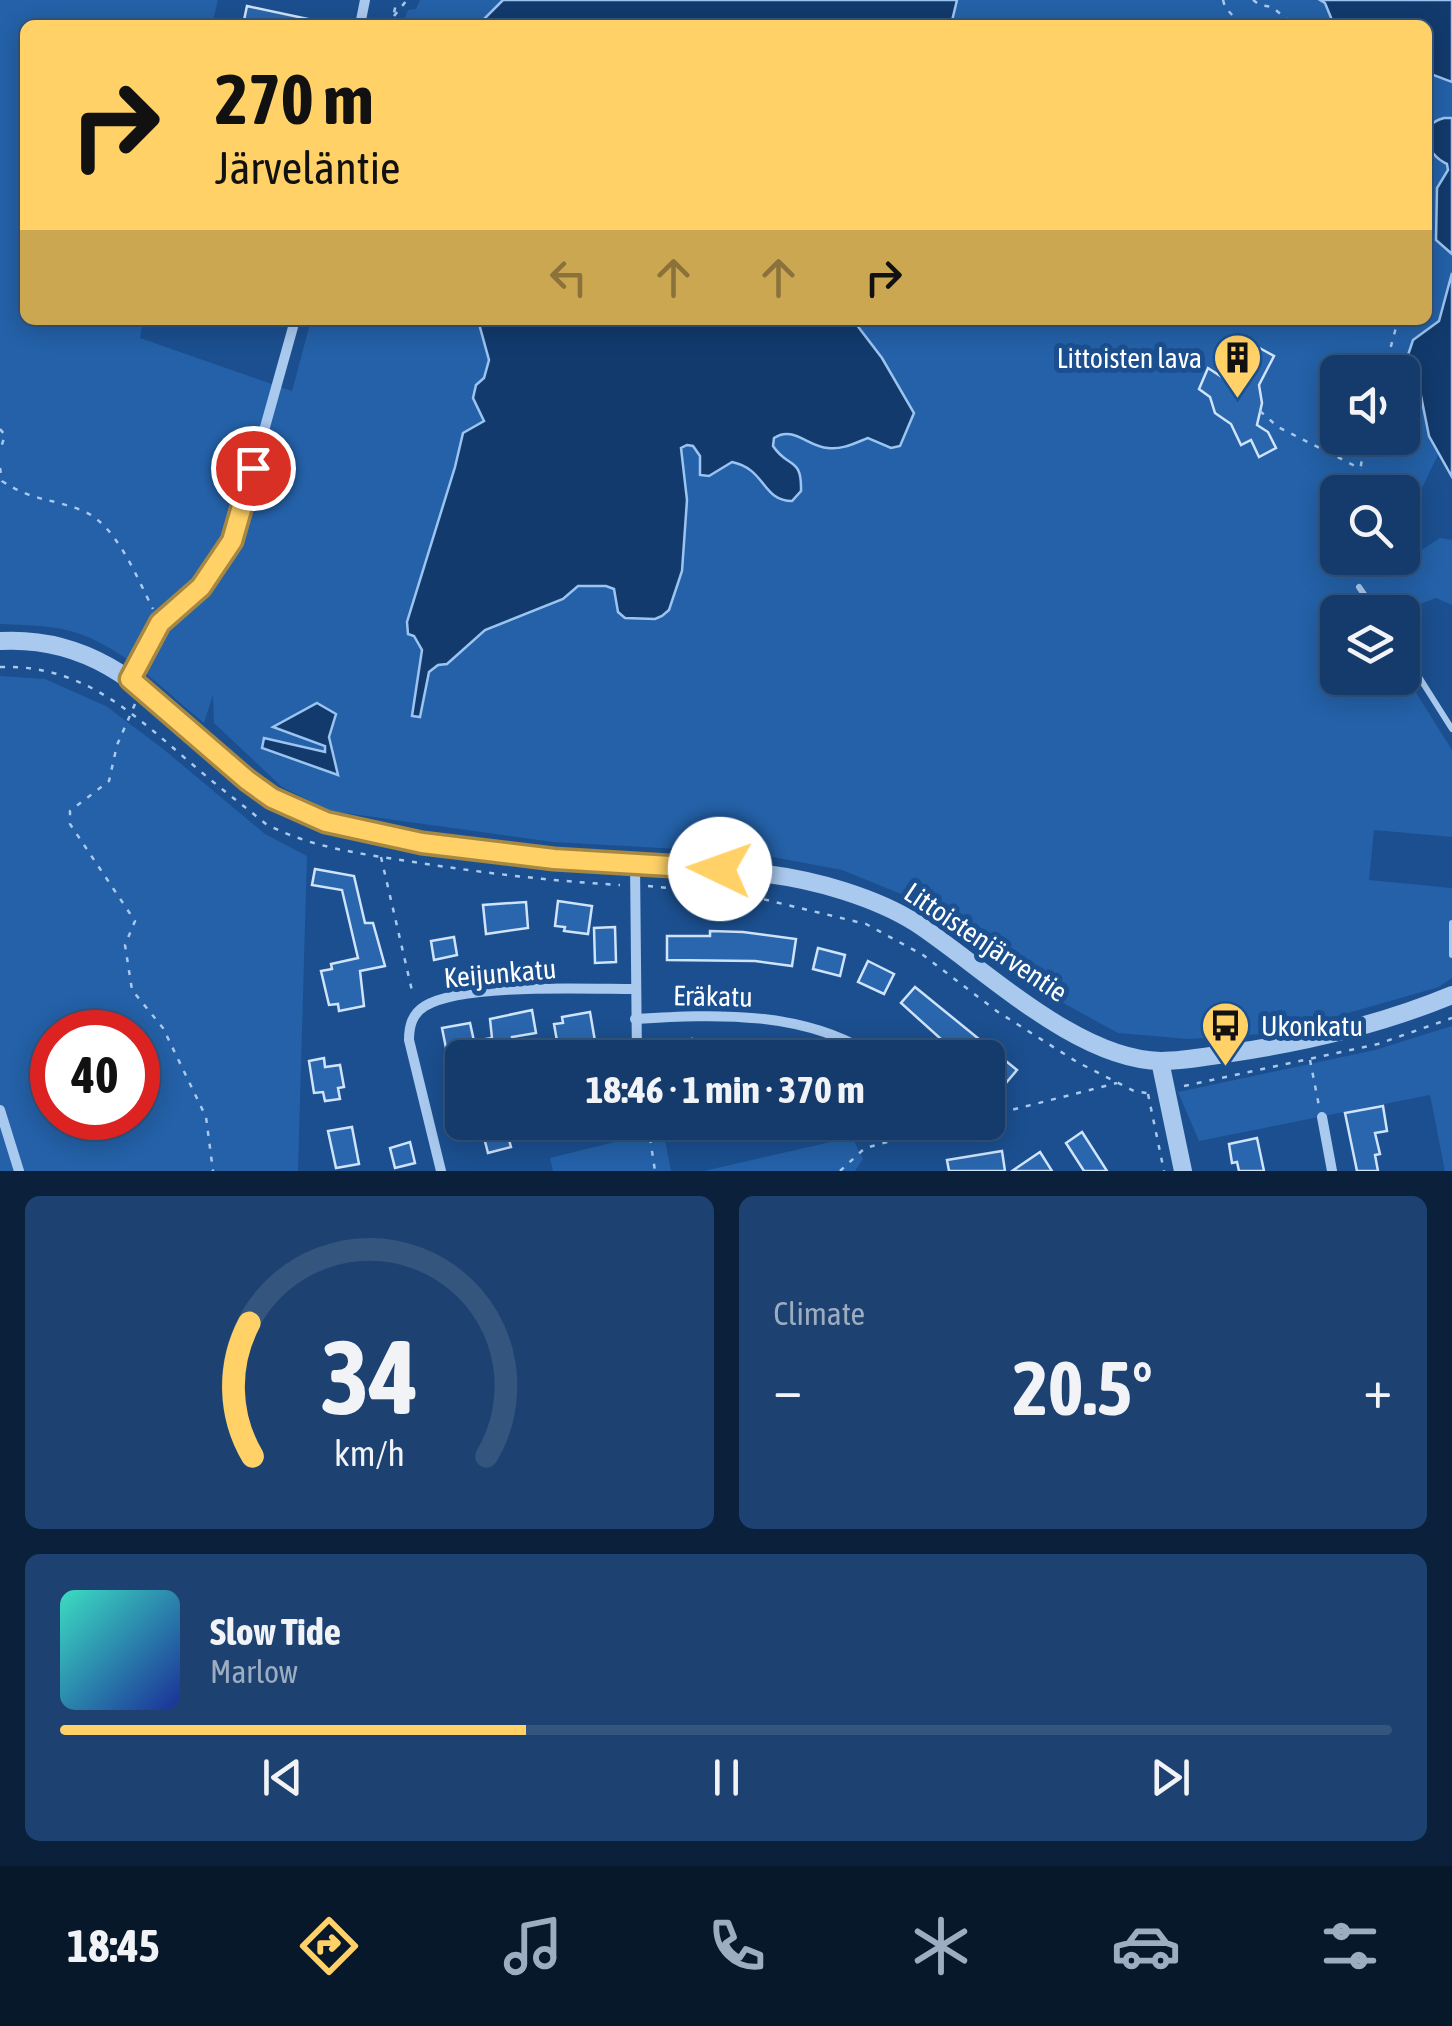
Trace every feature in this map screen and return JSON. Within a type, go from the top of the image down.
[{"type":"street","points":[[130,679],[160,623],[201,587],[232,541],[294,325]]},
{"type":"street","name":"Littoistenjärventie","points":[[0,640],[42,641],[102,661],[130,679],[272,798],[326,822],[422,843],[554,859],[782,876],[871,900],[916,922],[1022,1000],[1075,1033],[1115,1051],[1160,1061],[1272,1047],[1372,1023],[1452,995]]},
{"type":"street","name":"Eräkatu","points":[[635,864],[635,1019],[712,1015],[755,1018],[844,1040]]},
{"type":"street","name":"Keijunkatu","points":[[442,1171],[409,1040],[410,1024],[418,1011],[440,1000],[506,990],[636,989]]},
{"type":"street","points":[[635,1019],[636,1040]]},
{"type":"street","points":[[1160,1061],[1183,1171]]},
{"type":"street","points":[[0,1110],[18,1171]]},
{"type":"street","points":[[1322,1117],[1332,1171]]},
{"type":"lane","points":[[1359,587],[1364,595]]},
{"type":"lane","points":[[1420,678],[1452,729]]},
{"type":"lane","points":[[1452,923],[1452,954]]},
{"type":"path","points":[[393,20],[397,0]]},
{"type":"path","points":[[393,17],[407,0]]},
{"type":"path","points":[[1254,0],[1260,6],[1272,7],[1288,20]]},
{"type":"path","points":[[1389,355],[1397,325]]},
{"type":"path","points":[[1260,411],[1278,428],[1361,469]]},
{"type":"path","points":[[0,429],[5,435],[0,451]]},
{"type":"path","points":[[1360,475],[1363,455]]},
{"type":"path","points":[[0,468],[2,481],[24,496],[85,511],[117,540],[160,623]]},
{"type":"path","points":[[1359,575],[1359,587]]},
{"type":"path","points":[[131,710],[117,744],[109,781],[70,812],[70,824],[134,921],[126,946],[132,990],[163,1028],[206,1117],[214,1171]]},
{"type":"path","points":[[381,856],[418,1011]]},
{"type":"path","points":[[1310,1058],[1322,1117]]},
{"type":"path","points":[[1226,1068],[1228,1077]]},
{"type":"path","points":[[1005,1112],[1118,1083]]},
{"type":"path","points":[[1148,1093],[1164,1171]]},
{"type":"path","points":[[650,1140],[655,1171]]},
{"type":"path","points":[[840,1171],[855,1155],[892,1140]]},
{"type":"shaded area","points":[[0,0],[218,0],[213,20],[20,20],[20,325],[142,325],[140,338],[292,391],[310,325],[1432,325],[1432,155],[1447,164],[1449,170],[1437,188],[1436,240],[1452,254],[1452,273],[1439,321],[1413,340],[1408,355],[1320,355],[1320,455],[1420,455],[1420,391],[1429,436],[1439,453],[1420,492],[1420,475],[1320,475],[1320,575],[1420,575],[1420,551],[1440,538],[1452,540],[1452,605],[1436,598],[1420,604],[1420,595],[1320,595],[1320,695],[1417,695],[1452,750],[1452,837],[1374,830],[1369,880],[1452,888],[1452,978],[1439,987],[1278,1033],[1188,1039],[1118,1033],[1034,987],[906,896],[842,870],[751,853],[553,842],[330,811],[282,787],[214,723],[213,695],[204,723],[120,655],[62,629],[0,624]]},
{"type":"shaded area","points":[[420,0],[1320,0],[1332,20],[404,20],[408,10],[416,9]]},
{"type":"shaded area","points":[[503,0],[957,0],[952,20],[483,20]]},
{"type":"shaded area","points":[[1320,0],[1452,0],[1452,82],[1432,74],[1432,20],[1332,20]]},
{"type":"shaded area","points":[[1432,74],[1452,82],[1452,118],[1444,118],[1432,128]]},
{"type":"shaded area","points":[[1452,118],[1452,254],[1436,240],[1437,188],[1448,170],[1447,164],[1432,152],[1435,122]]},
{"type":"shaded area","points":[[1452,273],[1452,477],[1429,436],[1420,391],[1420,355],[1408,355],[1413,340],[1439,321]]},
{"type":"shaded area","points":[[479,325],[857,325],[882,358],[914,413],[900,446],[891,448],[868,438],[833,448],[794,435],[774,438],[773,446],[799,472],[801,491],[792,501],[775,496],[752,471],[732,462],[709,476],[700,475],[700,456],[693,446],[681,448],[687,500],[682,571],[669,610],[655,619],[625,618],[618,612],[614,589],[578,586],[563,599],[485,630],[447,664],[429,672],[420,717],[412,716],[422,650],[414,636],[408,634],[407,622],[463,433],[484,421],[473,398],[489,360]]},
{"type":"shaded area","points":[[0,676],[45,679],[106,706],[265,834],[307,856],[298,1171],[0,1171]]},
{"type":"shaded area","points":[[317,703],[336,714],[329,737],[338,775],[262,748],[264,738],[325,752],[325,746],[273,727]]},
{"type":"shaded area","points":[[1452,1026],[1452,1171],[1445,1171],[1430,1095],[1199,1141],[1178,1092],[1375,1050]]},
{"type":"shaded area","points":[[623,1140],[665,1140],[671,1171],[553,1171],[550,1158]]},
{"type":"shaded area","points":[[839,1140],[854,1140],[863,1159],[855,1171],[704,1171]]},
{"type":"building","points":[[247,6],[308,19],[308,20],[244,20]]},
{"type":"building","name":"Littoisten lava","points":[[1254,345],[1274,356],[1259,385],[1262,403],[1257,425],[1268,432],[1276,448],[1259,457],[1251,440],[1241,445],[1231,424],[1215,413],[1210,397],[1199,389],[1208,368],[1222,377],[1235,372]]},
{"type":"building","points":[[315,869],[354,876],[365,923],[373,923],[385,966],[360,971],[364,1006],[339,1011],[338,1004],[329,1005],[321,971],[332,969],[331,964],[358,958],[342,890],[312,885]]},
{"type":"building","points":[[558,901],[592,906],[588,934],[555,926]]},
{"type":"building","points":[[526,902],[528,928],[486,934],[483,905]]},
{"type":"building","points":[[615,927],[616,962],[595,963],[594,928]]},
{"type":"building","points":[[710,931],[796,939],[792,966],[755,961],[667,960],[667,936],[710,936]]},
{"type":"building","points":[[454,937],[457,955],[434,960],[431,941]]},
{"type":"building","points":[[818,948],[845,955],[840,976],[813,969]]},
{"type":"building","points":[[868,961],[894,974],[884,994],[858,982]]},
{"type":"building","points":[[915,987],[980,1040],[942,1040],[901,1003]]},
{"type":"building","points":[[532,1010],[536,1033],[512,1037],[513,1040],[480,1040],[492,1038],[490,1019]]},
{"type":"building","points":[[590,1012],[595,1040],[557,1040],[554,1024],[563,1023],[562,1017]]},
{"type":"building","points":[[470,1023],[474,1040],[445,1043],[442,1028]]},
{"type":"building","points":[[324,1058],[325,1067],[340,1065],[344,1087],[338,1088],[340,1099],[325,1101],[323,1092],[314,1093],[309,1061]]},
{"type":"building","points":[[1005,1060],[1017,1070],[1005,1084]]},
{"type":"building","points":[[1383,1106],[1387,1131],[1375,1133],[1380,1154],[1375,1155],[1378,1171],[1357,1171],[1345,1113]]},
{"type":"building","points":[[352,1127],[359,1164],[336,1168],[328,1131]]},
{"type":"building","points":[[1082,1132],[1107,1171],[1084,1171],[1066,1143]]},
{"type":"building","points":[[1257,1138],[1264,1171],[1239,1171],[1237,1162],[1232,1163],[1229,1144]]},
{"type":"building","points":[[485,1140],[509,1140],[511,1147],[488,1153]]},
{"type":"building","points":[[410,1142],[415,1163],[395,1168],[390,1148]]},
{"type":"building","points":[[1002,1151],[1005,1171],[949,1171],[947,1160]]},
{"type":"building","points":[[1040,1152],[1052,1171],[1012,1171]]},
{"type":"place","name":"Littoisten lava","points":[[1237,400]]},
{"type":"place","name":"Ukonkatu","points":[[1226,1068]]},
{"type":"route","points":[[253,468],[232,541],[201,587],[160,623],[130,679],[247,780],[272,798],[326,822],[422,843],[554,859],[720,869]]}]
